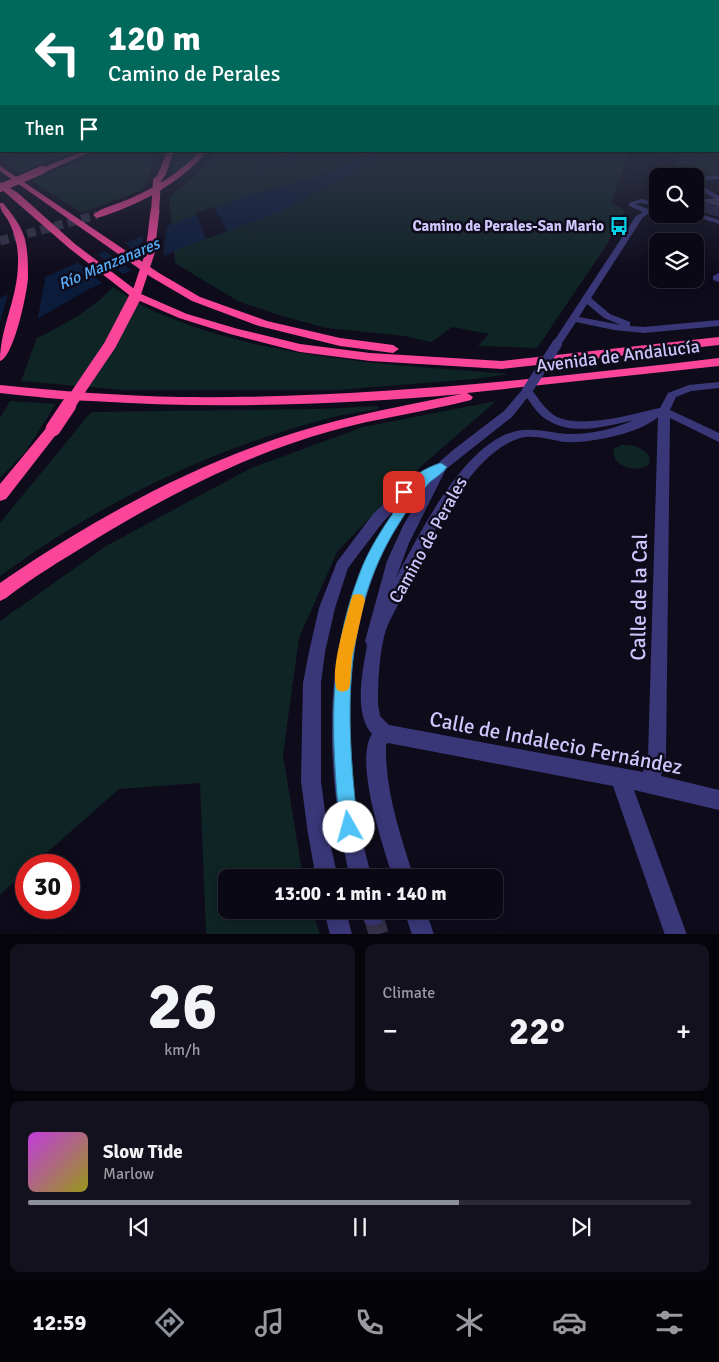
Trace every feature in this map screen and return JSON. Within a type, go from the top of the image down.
[{"type":"highway","points":[[5,188],[15,194],[72,246],[124,287],[153,304],[182,316],[234,332],[300,348],[332,353],[401,359],[502,365],[574,358]]},
{"type":"highway","points":[[28,188],[156,275],[196,299],[263,324],[340,342],[389,349],[494,357],[574,358]]},
{"type":"highway","points":[[0,495],[53,429],[98,363],[139,289],[150,254],[156,188]]},
{"type":"highway","points":[[97,215],[159,188]]},
{"type":"highway","points":[[0,206],[13,219],[22,251],[21,295],[12,330],[0,357]]},
{"type":"highway","points":[[0,215],[17,230]]},
{"type":"highway","name":"Avenida de Andalucía","points":[[574,358],[719,341]]},
{"type":"highway","name":"Avenida de Andalucía","points":[[524,388],[719,362]]},
{"type":"highway","points":[[0,388],[94,398],[162,401],[255,401],[524,388]]},
{"type":"highway","points":[[0,593],[20,578],[126,512],[192,477],[262,449],[363,418],[524,388]]},
{"type":"street","points":[[704,190],[719,199]]},
{"type":"street","name":"Camino de Perales","points":[[639,213],[631,205],[632,203],[642,201],[649,204]]},
{"type":"street","points":[[704,204],[719,203]]},
{"type":"street","name":"Camino de Perales","points":[[359,869],[349,827],[344,780],[341,707],[344,657],[366,573],[381,543],[412,496],[427,479],[507,414],[587,299],[639,213],[649,209]]},
{"type":"street","points":[[704,217],[719,222]]},
{"type":"street","points":[[587,299],[607,316],[626,324],[657,329]]},
{"type":"street","points":[[573,319],[614,327],[657,329],[719,323]]},
{"type":"street","points":[[664,411],[672,395],[689,388],[719,385]]},
{"type":"street","points":[[524,388],[544,412],[553,419],[565,424],[590,425],[664,411],[719,438]]},
{"type":"street","name":"Camino de Perales","points":[[373,641],[411,563],[438,515],[466,471],[490,450],[509,437],[518,434],[534,433],[568,438],[592,437],[631,427],[664,411]]},
{"type":"street","name":"Calle de la Cal","points":[[649,783],[657,757],[664,411]]},
{"type":"street","name":"Camino de Perales","points":[[384,733],[373,721],[371,708],[373,641],[379,612],[396,558],[409,527],[431,490],[441,467]]},
{"type":"street","name":"Camino de Perales","points":[[325,869],[311,781],[312,683],[327,608],[342,566],[363,535],[417,480],[441,467]]},
{"type":"street","points":[[384,733],[376,742],[376,770],[386,823],[401,869]]},
{"type":"street","name":"Calle de Indalecio Fernández","points":[[384,733],[649,783],[719,800]]},
{"type":"street","points":[[620,778],[676,934]]},
{"type":"street","points":[[337,919],[341,934]]},
{"type":"street","points":[[418,919],[423,934]]},
{"type":"green space","points":[[41,188],[143,188],[142,190],[82,213]]},
{"type":"green space","points":[[180,188],[616,188],[611,202],[625,211],[604,249],[537,348],[478,346],[489,334],[452,327],[432,342],[404,336],[327,328],[285,317],[238,301],[175,263],[169,197]]},
{"type":"green space","points":[[113,287],[139,304],[156,312],[198,328],[241,341],[285,350],[374,363],[509,374],[475,379],[337,390],[123,390],[21,381],[37,338],[87,310]]},
{"type":"green space","points":[[10,401],[56,404],[25,452],[0,478],[0,418]]},
{"type":"green space","points":[[496,401],[410,476],[337,552],[299,638],[283,755],[302,869],[218,869],[218,919],[315,919],[320,934],[206,934],[200,783],[119,789],[45,854],[15,854],[15,881],[0,895],[0,621],[106,546],[251,468],[363,427]]},
{"type":"green space","points":[[378,406],[378,409],[332,417],[283,431],[197,463],[115,503],[37,550],[0,576],[0,523],[91,412],[319,409]]},
{"type":"green space","points":[[621,445],[633,446],[644,451],[650,458],[649,465],[632,468],[620,464],[614,455],[614,449]]},
{"type":"water","name":"Río Manzanares","points":[[279,188],[324,188],[280,212],[186,246],[87,290],[0,341],[0,298],[150,233],[256,194]]},
{"type":"pier","points":[[214,207],[227,231],[206,239],[196,213]]},
{"type":"pier","points":[[167,224],[163,259],[134,272],[102,249],[122,241],[140,254],[144,233]]},
{"type":"pier","points":[[94,252],[125,276],[104,285],[75,260]]},
{"type":"pier","points":[[44,274],[45,281],[37,321],[0,343],[0,322],[9,291]]},
{"type":"building","points":[[719,199],[719,205],[704,200]]},
{"type":"tunnel","points":[[0,241],[97,215]]},
{"type":"tunnel","points":[[374,919],[379,934]]},
{"type":"slow traffic","points":[[342,685],[344,657],[358,600]]},
{"type":"place","name":"Camino de Perales-San Mario","points":[[619,226]]},
{"type":"route","points":[[349,827],[344,780],[341,707],[344,657],[356,606],[366,573],[393,523],[412,496],[441,467],[417,480],[404,492]]}]
